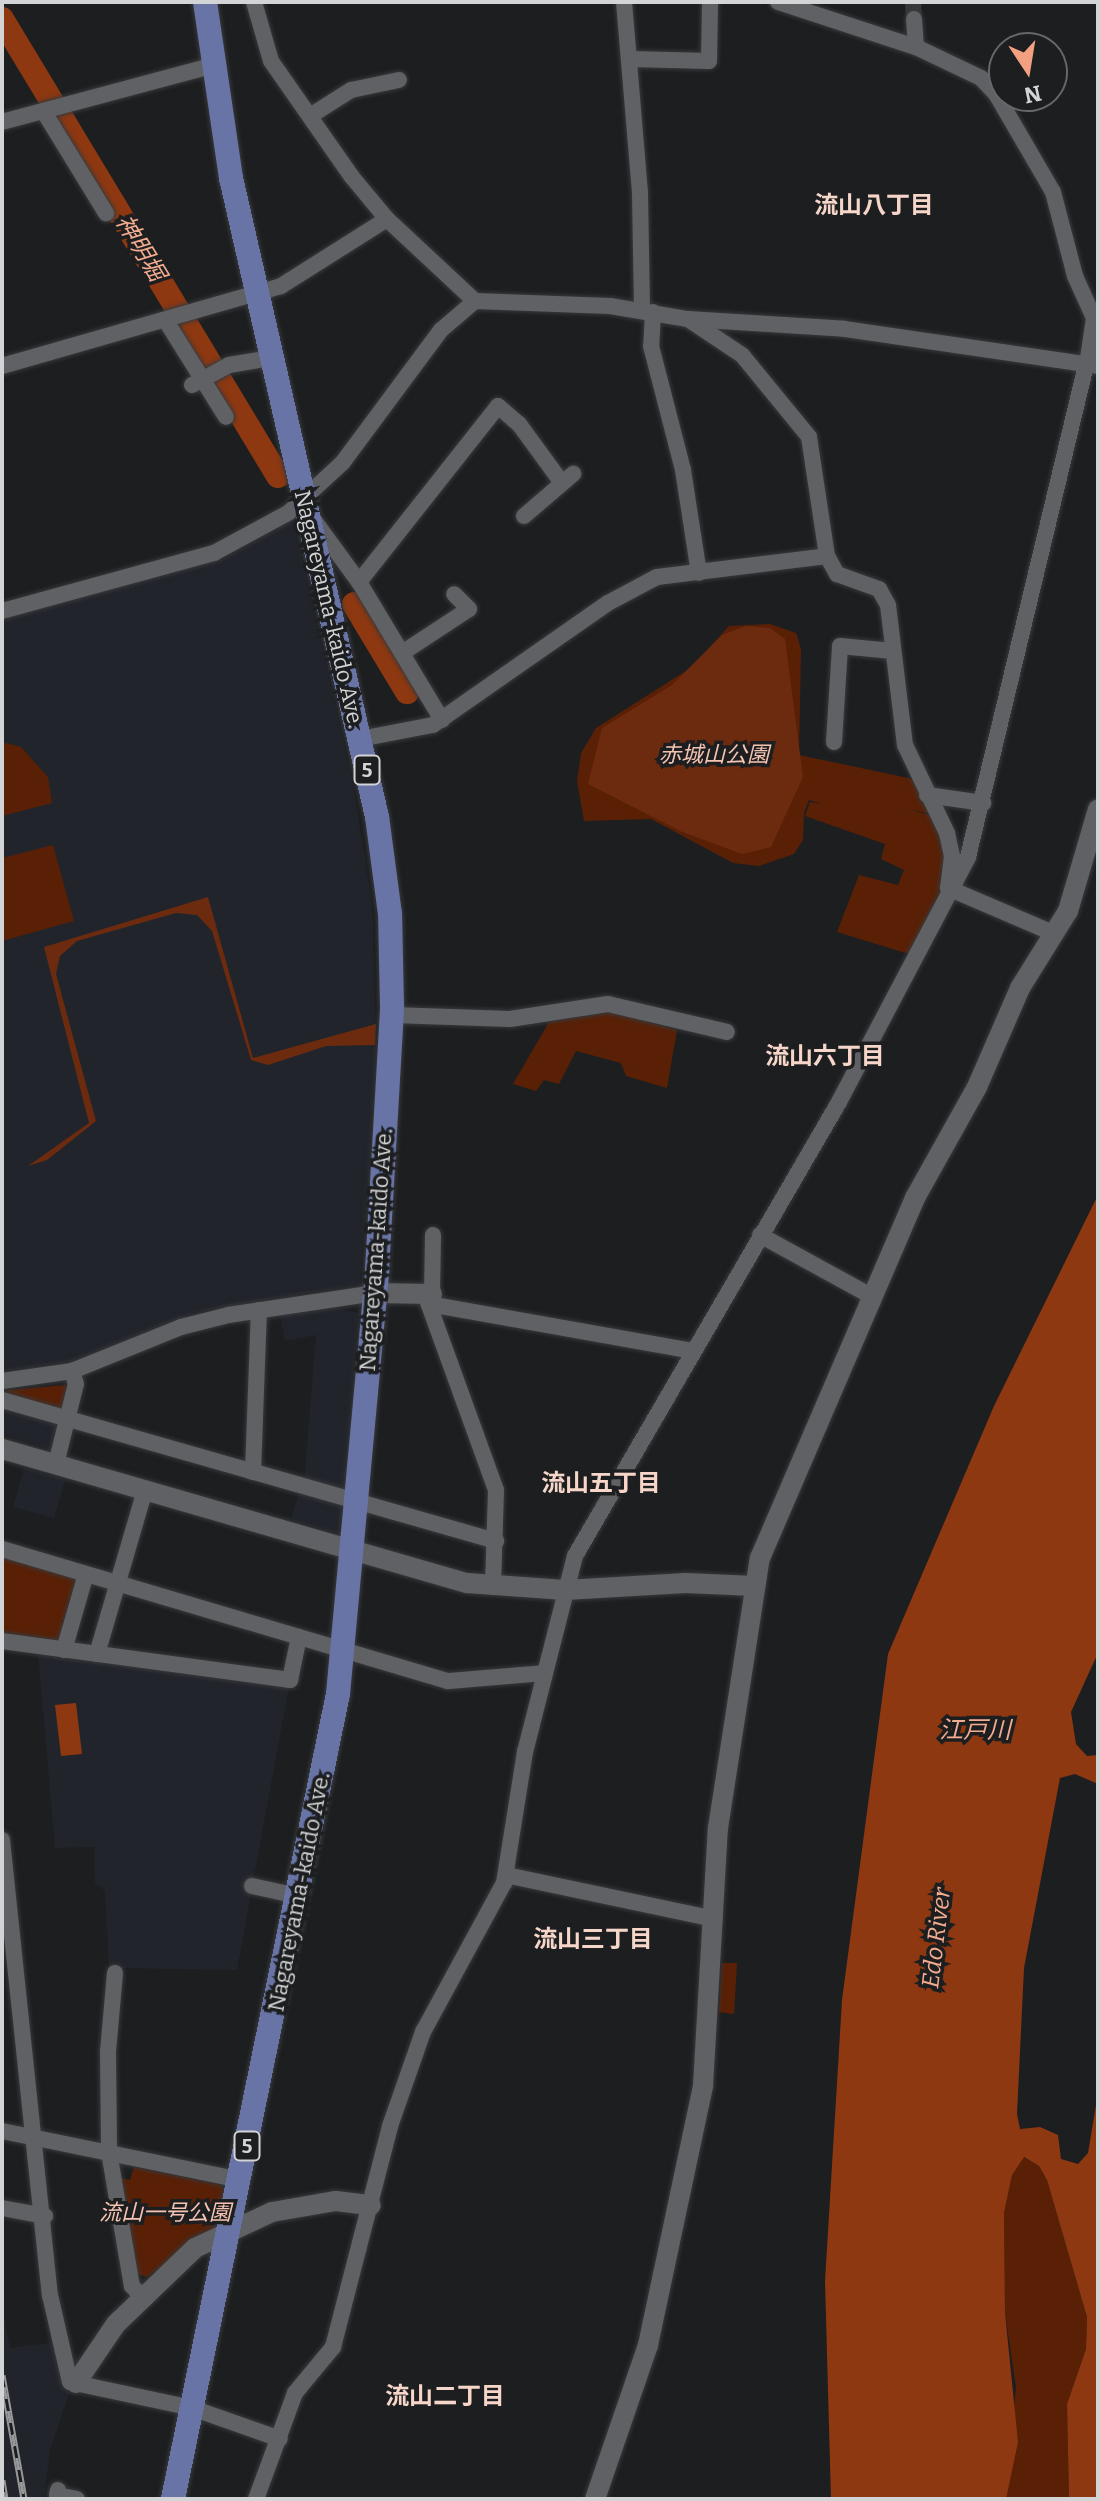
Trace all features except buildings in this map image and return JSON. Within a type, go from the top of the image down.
[{"type":"main road","name":"Nagareyama-kaido Ave.","points":[[173,2499],[298,1896],[344,1650],[375,1293],[392,1015],[386,881],[360,739],[257,295],[211,66],[205,2]]},
{"type":"street","points":[[254,2],[271,61],[310,116],[387,219],[475,301],[648,311],[688,319],[922,337],[1090,365]]},
{"type":"street","points":[[624,2],[631,59],[651,346],[683,470],[699,573]]},
{"type":"street","points":[[631,59],[709,61],[710,2]]},
{"type":"street","points":[[256,2499],[295,2393],[333,2347],[390,2126],[423,2032],[506,1875],[525,1752],[575,1556],[858,1068],[948,888],[968,857],[983,803],[1007,680],[1090,365],[1094,318],[1075,276],[1053,192],[996,94],[981,78],[916,47],[778,2]]},
{"type":"street","points":[[914,19],[916,47]]},
{"type":"street","points":[[2,122],[211,66]]},
{"type":"street","points":[[310,116],[351,90],[399,80]]},
{"type":"street","points":[[47,111],[106,213]]},
{"type":"street","points":[[2,366],[257,295],[323,263],[387,219]]},
{"type":"street","points":[[2,611],[214,553],[306,505],[343,462],[441,330],[475,301]]},
{"type":"street","points":[[688,319],[742,355],[809,437],[827,556],[837,574],[883,593],[908,756],[947,833],[952,856],[948,888]]},
{"type":"street","points":[[170,320],[201,381],[226,417]]},
{"type":"street","points":[[201,381],[229,365],[271,358]]},
{"type":"street","points":[[359,582],[498,406],[519,424],[568,479],[524,516]]},
{"type":"street","points":[[306,505],[359,582],[442,720]]},
{"type":"street","points":[[360,739],[442,720],[629,590],[663,575],[827,556]]},
{"type":"street","points":[[402,653],[469,609],[454,594]]},
{"type":"street","points":[[834,742],[840,646],[893,651]]},
{"type":"street","points":[[927,795],[983,803]]},
{"type":"street","points":[[595,2499],[648,2345],[701,2097],[718,1828],[754,1586],[774,1519],[869,1295],[928,1172],[977,1087],[1020,988],[1078,889],[1098,809]]},
{"type":"street","points":[[948,888],[1053,933]]},
{"type":"street","points":[[392,1015],[510,1019],[608,1004],[727,1032]]},
{"type":"street","points":[[433,1235],[429,1297],[496,1490],[493,1587]]},
{"type":"street","points":[[760,1235],[869,1295]]},
{"type":"street","points":[[2,1381],[72,1371],[181,1327],[259,1310],[375,1293],[429,1297],[693,1351]]},
{"type":"street","points":[[253,1472],[259,1310]]},
{"type":"street","points":[[56,1464],[76,1384],[72,1371]]},
{"type":"street","points":[[2,1400],[496,1541]]},
{"type":"street","points":[[2,1449],[352,1551],[493,1587],[565,1590],[698,1583],[754,1586]]},
{"type":"street","points":[[97,1654],[145,1490]]},
{"type":"street","points":[[2,1549],[457,1682],[545,1673]]},
{"type":"street","points":[[64,1650],[86,1574]]},
{"type":"street","points":[[2,1641],[290,1680],[299,1637]]},
{"type":"street","points":[[2,1840],[45,2216],[50,2295],[70,2382],[192,2408],[280,2439]]},
{"type":"street","points":[[506,1875],[714,1919]]},
{"type":"street","points":[[252,1886],[298,1896]]},
{"type":"street","points":[[115,1973],[108,2052],[109,2152],[132,2286],[141,2296]]},
{"type":"street","points":[[2,2131],[240,2180]]},
{"type":"street","points":[[80,2384],[98,2345],[141,2296],[195,2248],[229,2230],[303,2206],[336,2201],[371,2205]]},
{"type":"street","points":[[2,2208],[45,2216]]},
{"type":"street","points":[[57,2492],[77,2499]]},
{"type":"shaded area","points":[[293,520],[354,789],[372,904],[376,1043],[360,1284],[195,1312],[71,1361],[2,1371],[2,617],[213,557],[216,563]]},
{"type":"shaded area","points":[[331,1307],[358,1313],[342,1493],[304,1482],[316,1335],[285,1341],[280,1315]]},
{"type":"shaded area","points":[[2,1403],[58,1419],[55,1450],[2,1434]]},
{"type":"shaded area","points":[[24,1468],[65,1480],[54,1518],[13,1507]]},
{"type":"shaded area","points":[[300,1489],[342,1502],[339,1533],[291,1519]]},
{"type":"shaded area","points":[[38,1652],[289,1686],[237,1970],[109,1968],[105,1891],[95,1883],[94,1847],[55,1848]]},
{"type":"shaded area","points":[[2,2305],[10,2348],[56,2342],[62,2386],[71,2388],[50,2450],[44,2499],[2,2499]]},
{"type":"green space","name":"赤城山公園","points":[[770,624],[796,633],[801,649],[799,755],[913,779],[931,814],[908,809],[933,816],[948,855],[941,896],[909,954],[837,932],[859,875],[898,885],[904,870],[881,859],[885,844],[805,816],[810,802],[822,804],[809,800],[804,813],[803,840],[794,854],[759,866],[733,863],[651,819],[584,821],[577,781],[581,753],[596,728],[692,667],[729,626]]},
{"type":"green space","name":"赤城山公園","points":[[746,626],[770,628],[785,639],[803,777],[771,847],[742,854],[680,831],[588,784],[602,728],[672,685],[722,635]]},
{"type":"green space","points":[[2,742],[21,747],[48,777],[52,803],[2,816]]},
{"type":"green space","points":[[53,845],[74,921],[2,941],[2,858]]},
{"type":"green space","points":[[208,897],[253,1058],[376,1024],[375,1045],[326,1046],[268,1065],[251,1060],[212,931],[197,915],[176,913],[77,941],[60,956],[56,974],[96,1121],[47,1160],[28,1166],[89,1123],[44,947]]},
{"type":"green space","points":[[611,1012],[677,1030],[667,1088],[626,1076],[621,1063],[576,1051],[559,1084],[544,1080],[536,1091],[513,1084],[549,1022]]},
{"type":"green space","points":[[67,1385],[65,1410],[6,1397],[8,1390]]},
{"type":"green space","points":[[2,1554],[78,1576],[58,1644],[2,1637]]},
{"type":"green space","points":[[722,1963],[737,1963],[734,2014],[719,2012]]},
{"type":"green space","points":[[1023,2157],[1039,2166],[1047,2180],[1087,2317],[1086,2349],[1067,2404],[1069,2499],[1006,2499],[1016,2387],[1005,2313],[1004,2213],[1012,2175]]},
{"type":"green space","name":"流山一号公園","points":[[134,2167],[221,2185],[225,2193],[218,2225],[147,2277],[137,2274],[121,2178],[130,2180]]},
{"type":"water","name":"江戸川","points":[[1098,1195],[1098,1653],[1071,1712],[1076,1744],[1087,1756],[1098,1755],[1098,1784],[1075,1774],[1060,1778],[1024,1968],[1017,2114],[1020,2129],[1040,2127],[1058,2135],[1061,2159],[1078,2164],[1088,2153],[1098,2093],[1098,2499],[1069,2499],[1067,2404],[1086,2349],[1087,2317],[1047,2180],[1039,2166],[1024,2157],[1012,2175],[1004,2213],[1005,2313],[1018,2442],[1006,2499],[831,2499],[825,2281],[842,2000],[888,1654],[994,1406]]},
{"type":"water","points":[[76,1703],[82,1754],[61,1756],[55,1705]]},
{"type":"waterway","name":"神明堀","points":[[2,19],[278,476]]},
{"type":"waterway","name":"神明堀","points":[[354,604],[407,692]]},
{"type":"tunnel","points":[[913,2],[914,19]]},
{"type":"railway","points":[[2,2375],[24,2499]]},
{"type":"railway","points":[[2,2480],[5,2499]]},
{"type":"district","name":"流山八丁目","points":[[874,206]]},
{"type":"district","name":"流山六丁目","points":[[825,1057]]},
{"type":"district","name":"流山五丁目","points":[[601,1484]]},
{"type":"district","name":"流山三丁目","points":[[593,1940]]},
{"type":"district","name":"流山二丁目","points":[[445,2397]]},
{"type":"water label","name":"Edo River","points":[[937,1938]]}]
